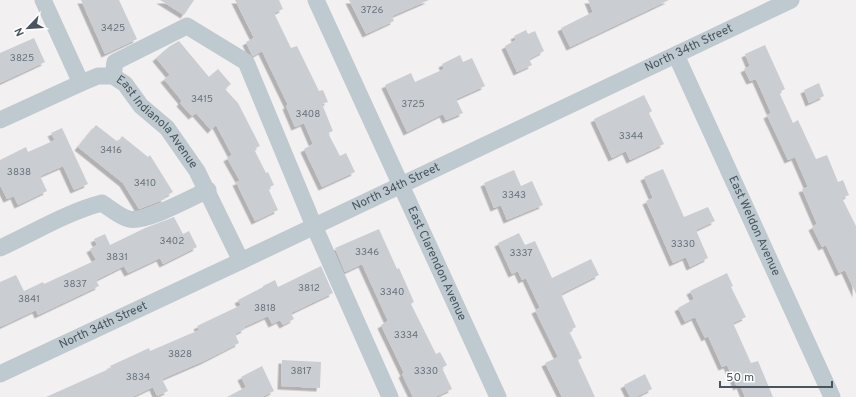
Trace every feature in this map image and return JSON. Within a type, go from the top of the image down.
[{"type":"street","points":[[43,0],[81,83]]},
{"type":"street","name":"East Clarendon Avenue","points":[[316,0],[381,145],[401,185],[498,397]]},
{"type":"street","name":"North 34th Street","points":[[0,374],[791,0]]},
{"type":"street","points":[[113,76],[115,62],[187,26],[246,62],[314,226],[390,397]]},
{"type":"street","name":"East Weldon Avenue","points":[[676,55],[832,397]]},
{"type":"street","name":"East Indianola Avenue","points":[[0,120],[98,76],[113,76],[124,84],[141,106],[167,128],[197,171],[208,190],[241,261]]},
{"type":"street","points":[[0,248],[74,212],[102,203],[127,218],[134,220],[147,218],[208,190]]},
{"type":"building","points":[[81,0],[119,0],[137,39],[105,54]]},
{"type":"building","points":[[160,0],[194,0],[184,15]]},
{"type":"building","points":[[235,0],[279,0],[283,9],[274,13],[291,48],[297,46],[319,91],[323,90],[328,102],[322,104],[333,131],[328,133],[340,156],[346,153],[355,172],[322,187],[304,149],[313,144],[304,123],[295,127],[286,106],[288,105],[262,51],[253,56],[252,55],[246,42],[254,38]]},
{"type":"building","points":[[349,0],[429,0],[392,16],[394,21],[366,34]]},
{"type":"building","points":[[588,0],[669,0],[570,47],[561,28],[593,12]]},
{"type":"building","points":[[526,30],[528,34],[535,31],[544,51],[529,59],[532,65],[517,72],[505,46],[516,40],[514,36]]},
{"type":"building","points":[[34,38],[45,62],[0,83],[0,53]]},
{"type":"building","points":[[179,41],[209,77],[218,69],[231,84],[225,89],[238,103],[260,146],[254,149],[274,185],[268,188],[278,210],[255,221],[236,182],[240,181],[227,158],[232,155],[216,125],[211,130],[196,113],[192,116],[180,103],[182,101],[164,79],[170,75],[156,58],[170,46]]},
{"type":"building","points":[[765,45],[785,89],[779,92],[793,123],[798,120],[816,159],[827,155],[838,182],[843,180],[849,195],[842,198],[856,226],[856,294],[845,270],[839,273],[826,245],[822,247],[812,227],[817,224],[802,189],[808,187],[795,157],[788,160],[767,115],[771,113],[756,79],[750,81],[744,69],[750,66],[745,54]]},
{"type":"building","points":[[460,55],[463,62],[472,58],[485,86],[456,99],[463,113],[446,120],[443,114],[407,132],[385,85],[411,73],[415,82],[444,69],[442,64]]},
{"type":"building","points":[[819,83],[824,96],[809,103],[804,90]]},
{"type":"building","points":[[644,95],[652,111],[649,113],[664,144],[630,160],[626,151],[612,158],[594,119]]},
{"type":"building","points":[[96,125],[118,142],[122,136],[148,157],[150,155],[173,192],[164,197],[165,199],[139,209],[123,183],[78,147]]},
{"type":"building","points":[[62,128],[88,184],[74,190],[63,166],[40,176],[47,191],[18,205],[14,196],[7,199],[0,185],[0,160],[26,147],[28,152],[55,140],[51,133]]},
{"type":"building","points":[[663,169],[684,217],[708,207],[715,221],[696,230],[708,258],[690,267],[686,257],[673,263],[646,201],[653,198],[644,177]]},
{"type":"building","points":[[514,170],[521,186],[532,181],[543,205],[507,220],[501,205],[494,208],[484,183]]},
{"type":"building","points":[[174,217],[183,234],[189,231],[197,247],[163,264],[160,258],[128,273],[124,266],[96,280],[99,286],[38,315],[36,310],[0,327],[0,282],[16,275],[24,291],[43,282],[44,284],[96,260],[90,249],[97,245],[94,239],[105,234],[110,245],[145,228]]},
{"type":"building","points":[[379,229],[397,269],[399,268],[414,302],[411,304],[436,354],[440,352],[447,365],[442,368],[452,389],[435,397],[413,397],[402,374],[404,373],[381,325],[388,321],[362,264],[345,272],[335,248]]},
{"type":"building","points":[[519,233],[525,245],[535,241],[552,278],[591,259],[599,275],[561,294],[576,327],[569,331],[582,358],[578,360],[595,397],[562,397],[545,363],[558,357],[535,310],[540,308],[526,278],[522,280],[518,271],[512,274],[498,243]]},
{"type":"building","points":[[321,266],[333,293],[291,313],[294,319],[283,325],[280,320],[272,324],[268,316],[244,327],[245,329],[235,334],[239,343],[204,361],[162,379],[168,391],[157,396],[153,387],[132,397],[46,397],[111,368],[110,366],[149,348],[150,351],[199,330],[197,326],[241,305],[238,300],[275,280],[278,287]]},
{"type":"building","points":[[727,273],[733,286],[731,287],[746,317],[733,323],[751,363],[758,361],[773,397],[745,397],[740,385],[737,387],[727,365],[722,367],[708,336],[705,338],[695,317],[685,322],[678,308],[694,299],[690,291]]},
{"type":"building","points":[[282,360],[321,362],[320,388],[281,386]]},
{"type":"building","points":[[262,366],[274,391],[262,397],[227,397],[246,387],[241,377]]},
{"type":"building","points":[[645,374],[652,389],[636,397],[630,397],[624,385]]}]
